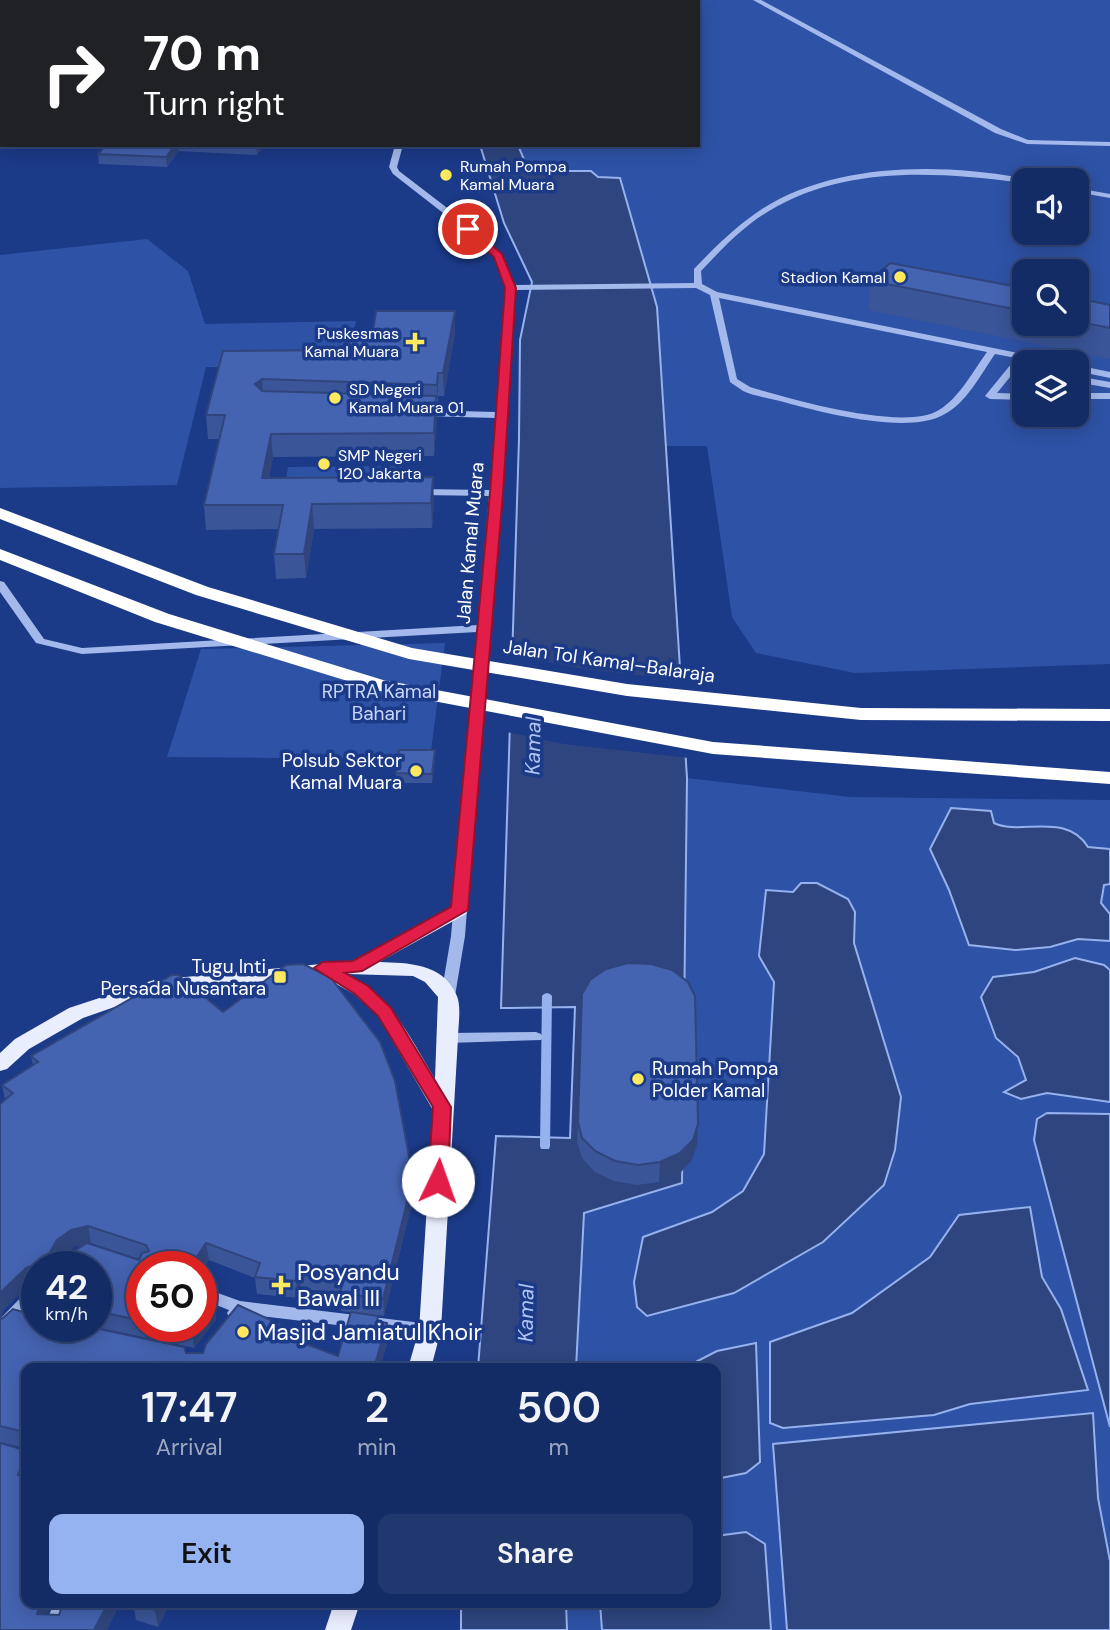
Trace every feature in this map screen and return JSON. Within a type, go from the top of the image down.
[{"type":"highway","name":"Jalan Tol Kamal–Balaraja","points":[[0,513],[202,591],[409,653],[626,690],[861,713],[1110,715]]},
{"type":"highway","points":[[0,554],[162,618],[380,685],[713,748],[1110,778]]},
{"type":"main road","points":[[356,967],[459,910]]},
{"type":"main road","points":[[0,1064],[22,1044],[76,1013],[161,985],[356,967],[417,970],[432,978],[448,996],[448,1038],[430,1330],[421,1363]]},
{"type":"main road","points":[[323,968],[361,990],[385,1012],[442,1107]]},
{"type":"main road","points":[[338,1630],[345,1608]]},
{"type":"street","points":[[757,0],[998,131],[1027,142],[1110,144]]},
{"type":"street","name":"Jalan Kamal Muara","points":[[398,147],[393,167],[396,172],[486,242],[499,256],[510,288],[496,493],[459,910],[448,996]]},
{"type":"street","points":[[698,285],[697,271],[739,230],[788,195],[817,184],[862,177],[937,172],[1012,180]]},
{"type":"street","points":[[1089,192],[1110,196]]},
{"type":"street","points":[[510,288],[698,285],[714,294],[1012,355]]},
{"type":"street","points":[[714,294],[733,380],[747,389],[768,395],[858,415],[913,420],[936,416],[946,409],[993,351]]},
{"type":"street","points":[[1089,371],[1110,375]]},
{"type":"street","points":[[1012,374],[990,396],[1012,397]]},
{"type":"street","points":[[1089,381],[1110,385]]},
{"type":"street","points":[[1089,396],[1110,396]]},
{"type":"street","points":[[403,412],[501,415]]},
{"type":"street","points":[[402,492],[496,493]]},
{"type":"street","points":[[0,584],[40,641],[82,651],[484,628]]},
{"type":"street","points":[[448,1038],[536,1037]]},
{"type":"street","points":[[217,1299],[239,1307],[272,1313],[430,1330]]},
{"type":"street","points":[[223,1328],[239,1307]]},
{"type":"street","points":[[0,1329],[21,1314]]},
{"type":"street","points":[[52,1630],[61,1608]]},
{"type":"green space","points":[[700,0],[1110,0],[1110,664],[855,673],[756,653],[732,617],[707,446],[666,446],[657,307],[598,177],[535,171],[527,167],[519,147],[700,147]]},
{"type":"green space","points":[[147,239],[188,271],[205,324],[356,321],[345,367],[206,367],[177,485],[0,488],[0,255]]},
{"type":"green space","points":[[402,466],[400,497],[283,498],[288,467]]},
{"type":"green space","name":"RPTRA Kamal Bahari","points":[[445,643],[430,759],[167,757],[201,649]]},
{"type":"green space","points":[[687,778],[850,797],[1110,800],[1110,1630],[567,1630],[566,1608],[721,1608],[721,1363],[576,1363],[584,1213],[684,1002]]},
{"type":"water","points":[[481,147],[519,147],[527,167],[535,171],[591,171],[598,177],[620,178],[657,307],[687,778],[682,1183],[584,1213],[576,1363],[478,1363],[496,1136],[570,1138],[575,1007],[501,1008],[520,340],[532,282],[504,223]]},
{"type":"water","points":[[951,808],[991,811],[994,823],[1005,826],[1042,826],[1068,830],[1079,836],[1088,847],[1110,849],[1110,884],[1104,885],[1101,903],[1110,914],[1110,941],[1078,939],[1050,947],[1015,950],[969,945],[949,890],[930,849]]},
{"type":"water","points":[[801,883],[817,883],[848,899],[855,912],[854,943],[901,1097],[895,1150],[884,1185],[823,1242],[734,1293],[647,1316],[637,1307],[634,1282],[643,1237],[712,1212],[743,1191],[764,1154],[774,982],[759,956],[766,890],[793,892]]},
{"type":"water","points":[[1075,958],[1104,965],[1110,970],[1110,1102],[1047,1093],[1021,1099],[1004,1092],[1026,1080],[1018,1057],[996,1038],[981,997],[993,977],[1034,972]]},
{"type":"water","points":[[1047,1113],[1110,1114],[1110,1427],[1034,1140],[1037,1119]]},
{"type":"water","points":[[1030,1207],[1042,1277],[1061,1309],[1088,1390],[970,1404],[934,1415],[783,1428],[770,1423],[770,1342],[852,1313],[930,1257],[959,1215]]},
{"type":"water","points":[[756,1343],[760,1462],[746,1473],[721,1478],[721,1363],[694,1363],[717,1351]]},
{"type":"water","points":[[1093,1413],[1098,1498],[1110,1561],[1110,1630],[787,1630],[773,1444]]},
{"type":"water","points":[[746,1532],[765,1544],[771,1630],[602,1630],[600,1608],[721,1608],[721,1535]]},
{"type":"water","points":[[461,1608],[566,1608],[567,1630],[461,1630]]},
{"type":"pier","points":[[509,655],[579,668],[684,681],[689,758],[564,744],[507,732]]},
{"type":"building","points":[[104,147],[174,147],[166,157],[98,154]]},
{"type":"building","points":[[890,263],[1012,286],[1012,309],[871,281]]},
{"type":"building","points":[[1089,301],[1110,305],[1110,328],[1089,324]]},
{"type":"building","points":[[376,311],[455,311],[443,373],[438,373],[437,385],[262,379],[255,384],[262,391],[436,396],[434,433],[271,434],[262,478],[433,477],[431,503],[312,504],[304,554],[274,554],[283,505],[204,505],[225,415],[206,415],[223,351],[347,350],[350,332],[373,332]]},
{"type":"building","points":[[399,750],[435,750],[432,774],[396,773]]},
{"type":"building","name":"Rumah Pompa Polder Kamal","points":[[628,963],[651,964],[672,970],[688,982],[695,996],[698,1124],[693,1140],[680,1153],[660,1162],[638,1165],[615,1161],[595,1151],[582,1138],[578,1122],[582,994],[590,980],[606,969]]},
{"type":"building","points":[[303,964],[331,978],[380,1042],[395,1081],[413,1178],[383,1299],[340,1293],[345,1275],[299,1272],[296,1281],[255,1277],[260,1263],[206,1243],[201,1251],[149,1251],[146,1245],[88,1226],[71,1230],[57,1240],[51,1251],[21,1251],[21,1273],[0,1293],[0,1104],[13,1093],[2,1085],[38,1062],[31,1056],[172,975],[178,975],[223,1012],[286,965]]},
{"type":"building","points":[[87,1243],[111,1251],[74,1251]]},
{"type":"building","points":[[112,1251],[126,1256],[126,1318],[112,1314]]},
{"type":"building","points":[[238,1305],[288,1328],[281,1335],[338,1356],[351,1312],[378,1316],[377,1321],[387,1323],[375,1363],[21,1363],[21,1431],[0,1426],[0,1319],[13,1309],[21,1311],[21,1342],[112,1342],[112,1332],[126,1335],[126,1342],[160,1342],[184,1347],[186,1353],[203,1353],[208,1342],[217,1342],[217,1331]]},
{"type":"building","points":[[0,1443],[21,1449],[21,1468],[18,1475],[21,1475],[21,1608],[39,1608],[37,1614],[59,1615],[61,1608],[105,1608],[94,1630],[0,1630]]},
{"type":"waterway","name":"Kamal","points":[[545,1146],[547,996]]},
{"type":"place","name":"Rumah Pompa Kamal Muara","points":[[446,175]]},
{"type":"place","name":"Stadion Kamal","points":[[900,277]]},
{"type":"place","name":"Puskesmas Kamal Muara","points":[[415,342]]},
{"type":"place","name":"SD Negeri Kamal Muara 01","points":[[335,398]]},
{"type":"place","name":"SMP Negeri 120 Jakarta","points":[[324,464]]},
{"type":"place","name":"Polsub Sektor Kamal Muara","points":[[416,771]]},
{"type":"place","name":"Tugu Inti Persada Nusantara","points":[[280,977]]},
{"type":"place","name":"Rumah Pompa Polder Kamal","points":[[638,1079]]},
{"type":"place","name":"Posyandu Bawal III","points":[[281,1285]]},
{"type":"place","name":"Masjid Jamiatul Khoir","points":[[243,1332]]},
{"type":"route","points":[[438,1181],[442,1107],[385,1012],[361,990],[323,968],[356,967],[459,910],[496,493],[510,288],[499,256],[468,229]]}]
